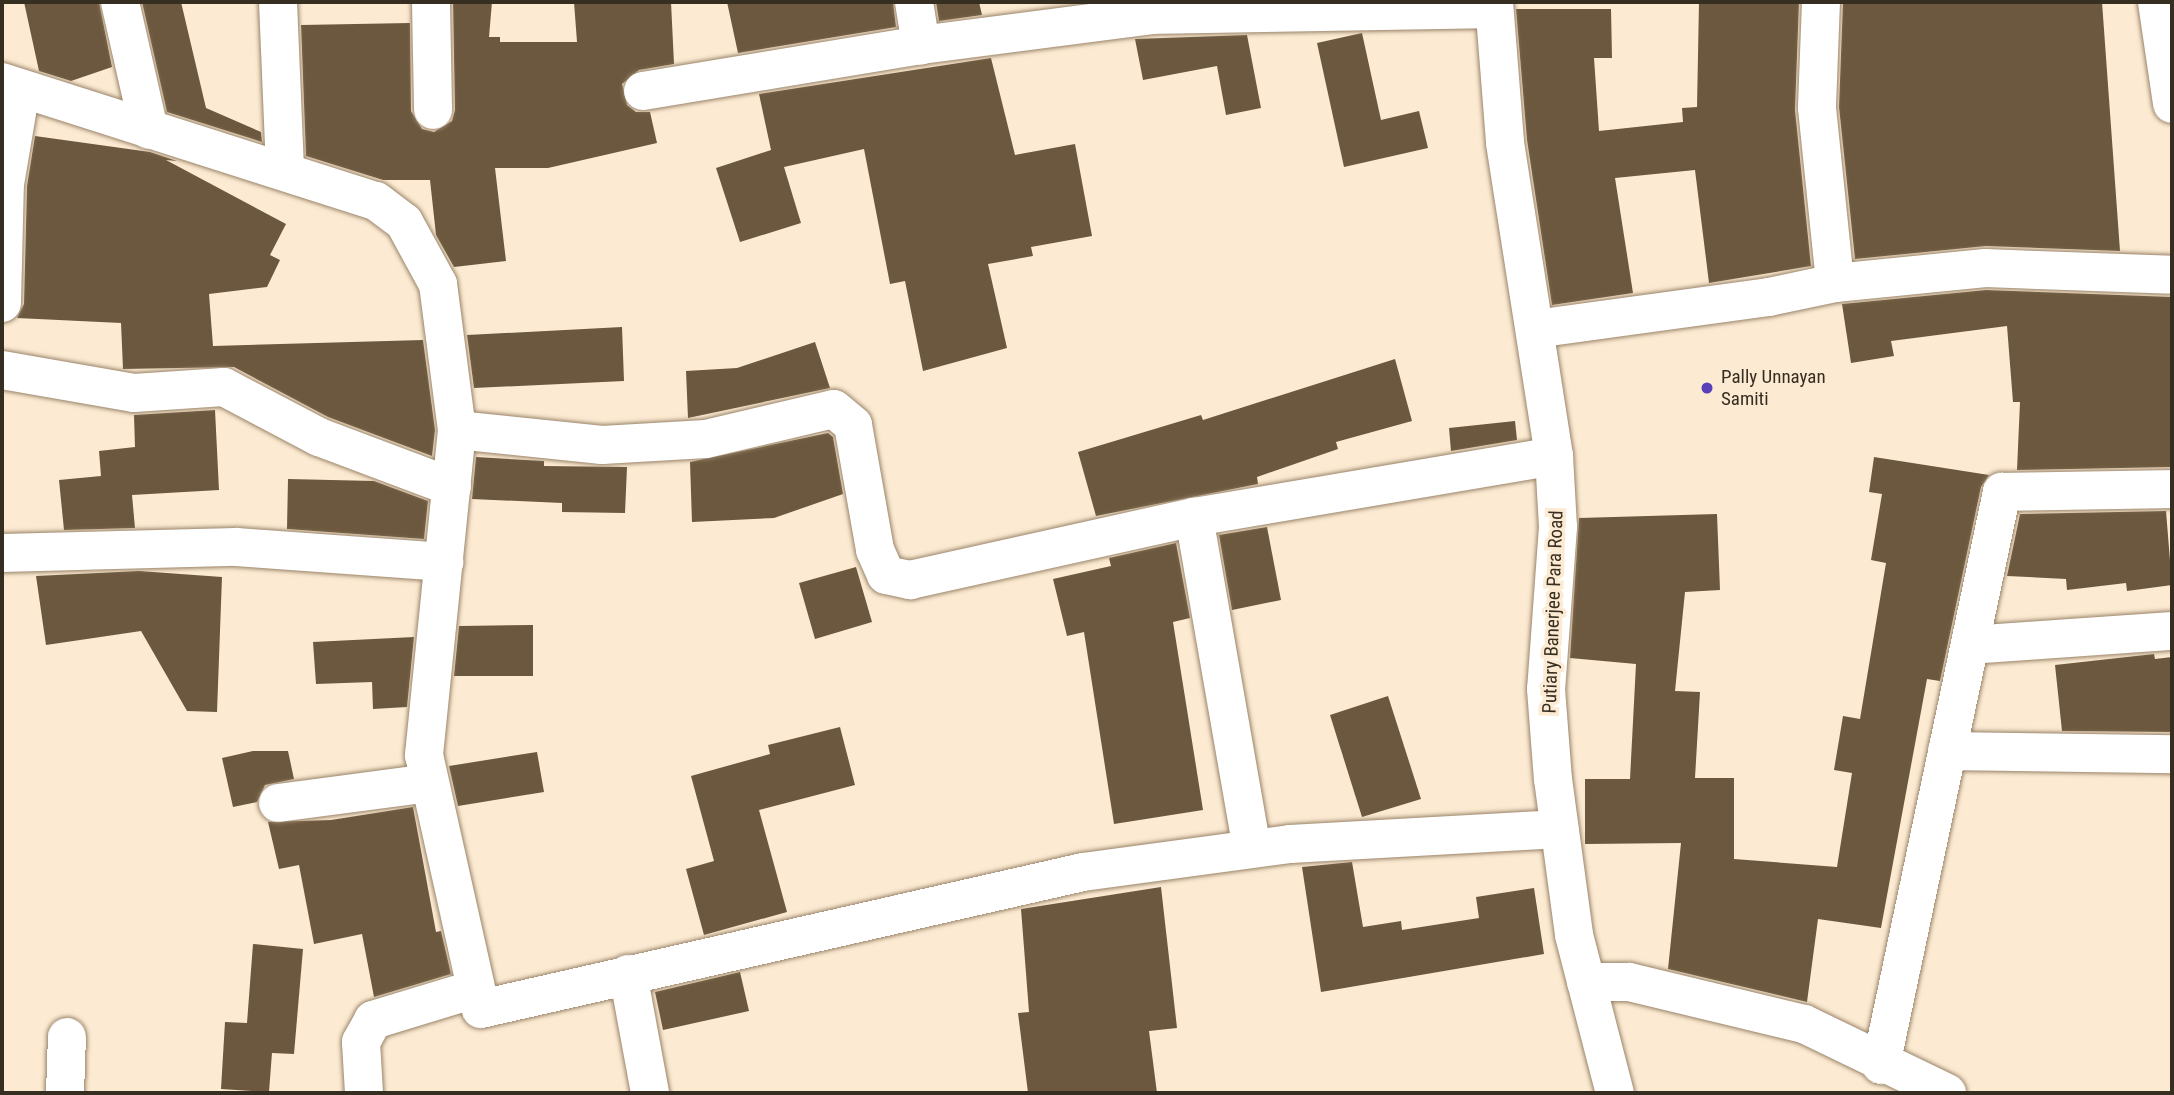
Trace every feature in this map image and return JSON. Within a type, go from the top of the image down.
[{"type":"street","points":[[120,2],[149,130]]},
{"type":"street","points":[[278,2],[285,171]]},
{"type":"street","points":[[431,2],[433,110]]},
{"type":"street","points":[[914,2],[921,44]]},
{"type":"street","points":[[1821,2],[1817,108],[1835,283]]},
{"type":"street","points":[[2157,2],[2172,104]]},
{"type":"street","points":[[643,91],[921,44],[1152,15],[1494,5]]},
{"type":"street","name":"Putiary Banerjee Para Road","points":[[1494,5],[1505,143],[1554,456],[1558,527],[1546,689],[1560,829],[1574,935],[1615,1093]]},
{"type":"street","points":[[2,303],[11,85],[376,201],[404,222],[438,284],[457,430],[424,755],[481,1009],[1083,872],[1252,848],[1560,829]]},
{"type":"street","points":[[1535,329],[1769,297],[1835,283],[1985,268],[2172,275]]},
{"type":"street","points":[[2,370],[134,393],[223,387],[319,437],[452,486]]},
{"type":"street","points":[[457,430],[602,445],[706,439],[834,409],[853,425],[875,550],[886,576],[910,580],[1194,517],[1554,456]]},
{"type":"street","points":[[1881,1065],[2002,492],[2172,489]]},
{"type":"street","points":[[1194,517],[1252,848]]},
{"type":"street","points":[[2,553],[236,547],[444,562]]},
{"type":"street","points":[[1969,645],[2172,631]]},
{"type":"street","points":[[1947,751],[2172,754]]},
{"type":"street","points":[[278,803],[429,783]]},
{"type":"street","points":[[628,974],[650,1093]]},
{"type":"street","points":[[1586,982],[1629,982],[1804,1024],[1881,1065],[1947,1093]]},
{"type":"street","points":[[364,1093],[361,1042],[373,1020],[475,989]]},
{"type":"street","points":[[65,1093],[67,1037]]},
{"type":"building","points":[[24,2],[99,2],[112,67],[71,81],[39,71]]},
{"type":"building","points":[[142,2],[181,2],[206,108],[261,132],[262,142],[167,112]]},
{"type":"building","points":[[453,2],[492,2],[489,37],[500,37],[500,42],[577,42],[574,2],[671,2],[674,64],[639,70],[622,84],[627,105],[636,112],[650,112],[657,143],[548,168],[495,168],[506,261],[454,267],[436,235],[430,180],[383,180],[306,156],[301,25],[410,23],[411,111],[422,129],[434,132],[452,121],[455,110]]},
{"type":"building","points":[[727,2],[893,2],[896,27],[738,53]]},
{"type":"building","points":[[936,2],[979,2],[982,15],[939,21]]},
{"type":"building","points":[[1699,2],[1799,2],[1795,110],[1811,266],[1709,283],[1695,170],[1615,178],[1633,293],[1552,305],[1527,140],[1516,9],[1611,9],[1612,58],[1594,58],[1599,131],[1683,122],[1682,108],[1697,107]]},
{"type":"building","points":[[1843,2],[2102,2],[2120,251],[1986,246],[1855,259],[1839,107]]},
{"type":"building","points":[[1362,33],[1381,120],[1419,111],[1428,148],[1344,167],[1317,43]]},
{"type":"building","points":[[1247,35],[1261,108],[1226,115],[1217,66],[1143,80],[1135,39]]},
{"type":"building","points":[[991,58],[1015,155],[1075,144],[1092,236],[1031,247],[1033,256],[988,264],[1007,348],[923,371],[905,281],[890,284],[864,149],[784,167],[801,223],[740,242],[716,168],[771,150],[759,94]]},
{"type":"building","points":[[35,136],[150,152],[177,161],[166,160],[286,224],[270,255],[280,260],[267,287],[209,294],[213,346],[423,340],[435,430],[432,456],[328,417],[234,367],[123,369],[121,323],[17,318],[24,304],[27,186]]},
{"type":"building","points":[[1986,290],[2172,297],[2172,467],[2017,470],[2020,402],[2013,402],[2007,326],[1891,341],[1894,356],[1851,363],[1842,304]]},
{"type":"building","points":[[622,327],[624,381],[474,388],[467,335]]},
{"type":"building","points":[[815,342],[830,388],[688,418],[686,371],[737,368]]},
{"type":"building","points":[[1395,359],[1412,421],[1336,442],[1338,449],[1257,477],[1258,484],[1096,516],[1078,452],[1201,415],[1203,420]]},
{"type":"building","points":[[215,410],[219,490],[132,495],[135,528],[64,530],[59,480],[101,476],[99,451],[135,447],[134,415]]},
{"type":"building","points":[[1515,421],[1517,440],[1451,451],[1449,428]]},
{"type":"building","points":[[828,433],[833,437],[843,494],[774,518],[692,522],[690,462]]},
{"type":"building","points":[[476,457],[544,461],[544,466],[627,467],[625,513],[562,512],[562,503],[472,499]]},
{"type":"building","points":[[1874,457],[1989,475],[1981,487],[1940,681],[1927,679],[1881,928],[1818,919],[1807,1002],[1668,969],[1681,843],[1585,844],[1585,779],[1630,779],[1636,664],[1570,658],[1579,518],[1717,514],[1720,590],[1685,592],[1675,691],[1700,692],[1695,778],[1734,778],[1734,859],[1837,867],[1852,773],[1834,770],[1843,716],[1860,719],[1886,563],[1871,560],[1882,494],[1869,492]]},
{"type":"building","points":[[288,479],[374,481],[428,501],[424,539],[287,529]]},
{"type":"building","points":[[2166,511],[2172,585],[2127,591],[2126,583],[2067,590],[2066,579],[2007,576],[2020,514]]},
{"type":"building","points":[[1267,527],[1281,600],[1232,610],[1219,535]]},
{"type":"building","points":[[1176,543],[1190,618],[1173,622],[1203,810],[1114,824],[1084,632],[1067,636],[1053,579],[1111,566],[1109,558]]},
{"type":"building","points":[[856,567],[872,622],[815,639],[799,583]]},
{"type":"building","points":[[139,571],[222,577],[217,712],[187,711],[141,631],[46,645],[36,576]]},
{"type":"building","points":[[533,625],[533,676],[454,676],[459,626]]},
{"type":"building","points":[[414,637],[407,707],[373,709],[372,682],[316,684],[313,642]]},
{"type":"building","points":[[2154,654],[2155,659],[2172,657],[2172,732],[2062,731],[2055,665]]},
{"type":"building","points":[[1388,696],[1421,799],[1362,817],[1330,715]]},
{"type":"building","points":[[840,727],[855,785],[759,810],[787,912],[704,935],[686,869],[714,861],[691,776],[770,754],[768,745]]},
{"type":"building","points":[[253,751],[288,751],[294,779],[265,785],[257,802],[233,807],[222,758]]},
{"type":"building","points":[[537,752],[544,792],[458,806],[449,766]]},
{"type":"building","points":[[413,807],[436,932],[441,931],[451,974],[374,997],[362,934],[314,944],[299,865],[279,869],[268,822],[331,820]]},
{"type":"building","points":[[1352,862],[1363,927],[1401,921],[1402,930],[1479,918],[1476,897],[1534,888],[1544,954],[1321,992],[1302,867]]},
{"type":"building","points":[[1161,887],[1177,1028],[1149,1031],[1157,1093],[1028,1093],[1018,1013],[1029,1012],[1021,909]]},
{"type":"building","points":[[253,944],[303,949],[294,1054],[272,1053],[269,1092],[221,1089],[225,1022],[247,1023]]},
{"type":"building","points":[[740,972],[749,1011],[663,1030],[655,992]]},
{"type":"place","name":"Pally Unnayan Samiti","points":[[1707,388]]}]
